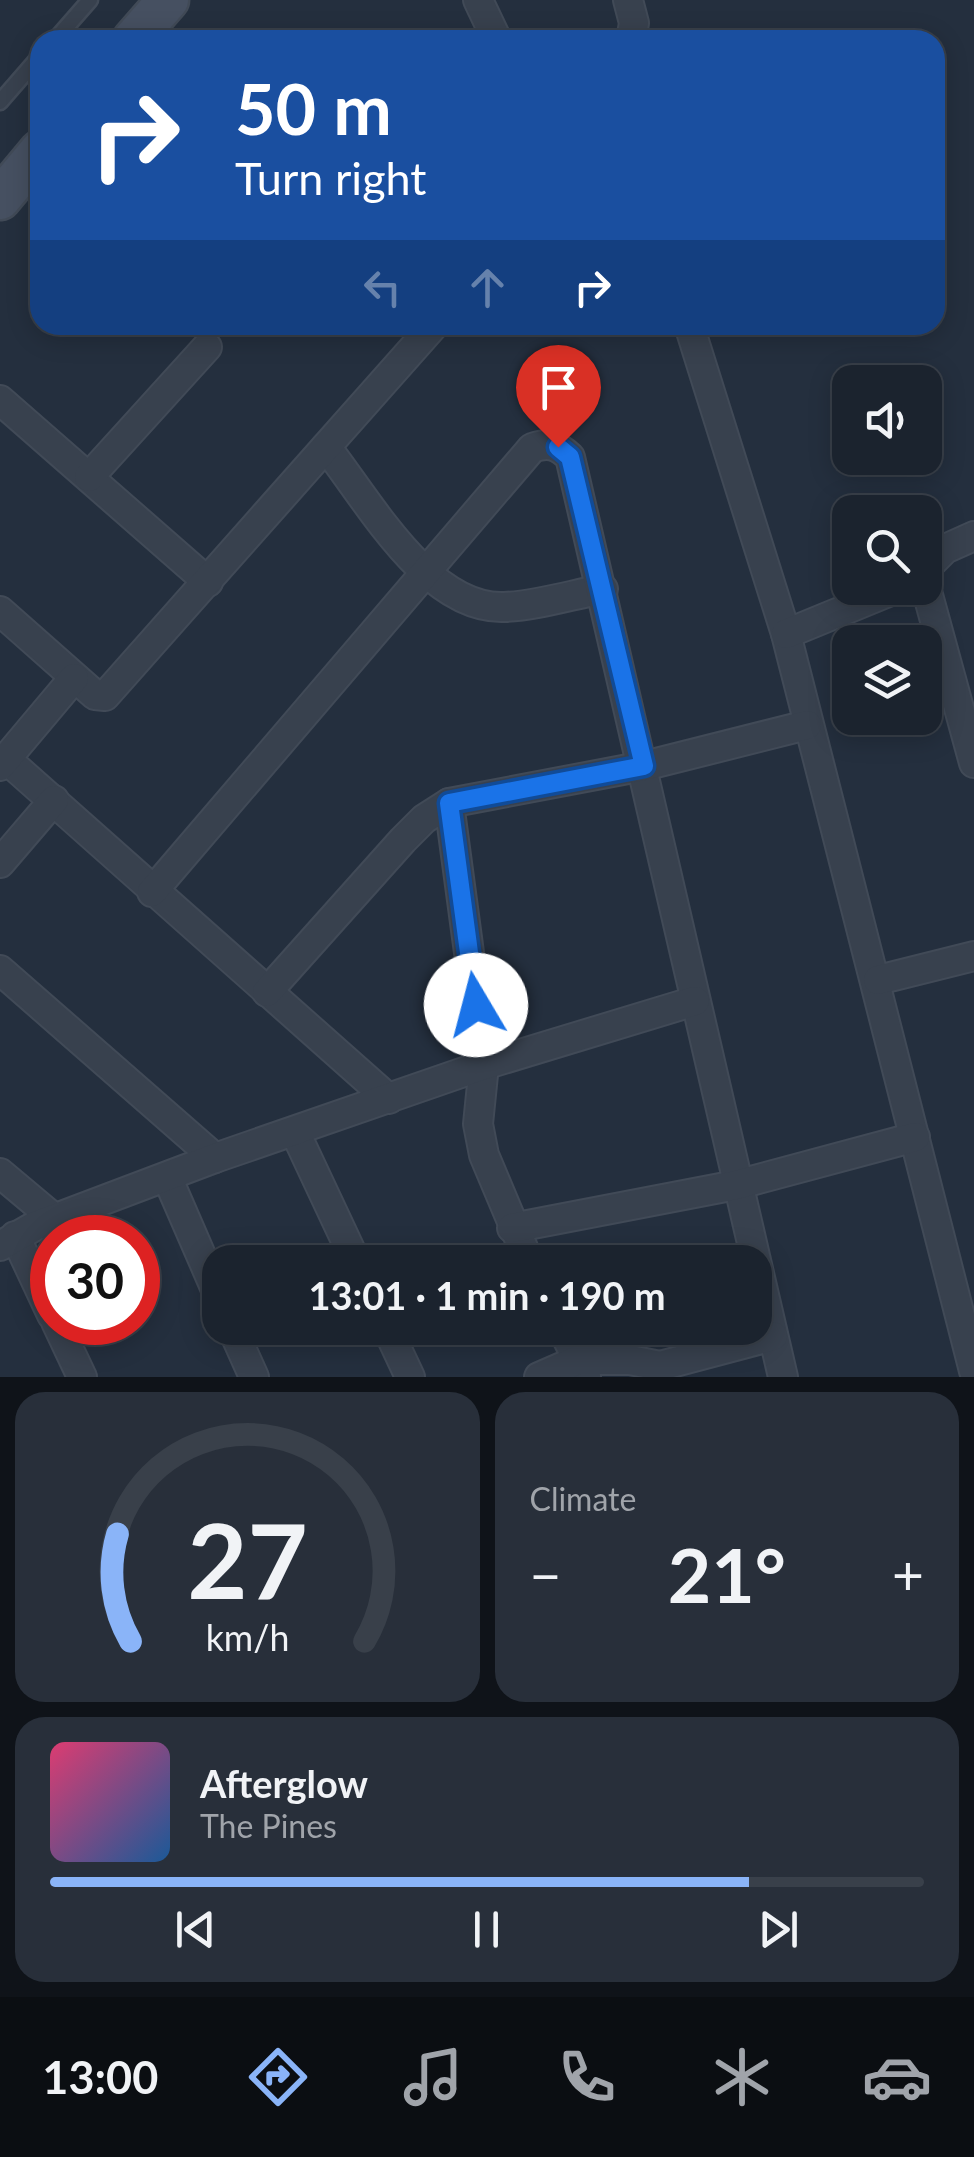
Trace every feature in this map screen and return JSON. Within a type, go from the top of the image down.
[{"type":"street","points":[[142,30],[168,0]]},
{"type":"street","points":[[478,0],[492,30]]},
{"type":"street","points":[[628,0],[633,30]]},
{"type":"street","points":[[0,199],[30,163]]},
{"type":"street","points":[[0,611],[95,695],[105,696],[425,335]]},
{"type":"street","points":[[692,335],[786,634],[878,980],[974,1371]]},
{"type":"street","points":[[89,477],[206,347]]},
{"type":"street","points":[[0,400],[208,582]]},
{"type":"street","points":[[152,892],[532,448],[545,443],[570,457],[604,589],[736,1185],[783,1377]]},
{"type":"street","points":[[326,447],[423,572],[451,594],[477,604],[504,607],[604,589]]},
{"type":"street","points":[[942,553],[974,536]]},
{"type":"street","points":[[786,634],[857,605]]},
{"type":"street","points":[[931,605],[974,763]]},
{"type":"street","points":[[74,678],[3,763],[54,800],[152,892],[390,1100]]},
{"type":"street","points":[[267,992],[403,840],[449,803],[644,766],[808,726]]},
{"type":"street","points":[[0,863],[54,800]]},
{"type":"street","points":[[449,803],[484,1066],[478,1124],[484,1155],[520,1245]]},
{"type":"street","points":[[878,980],[974,956]]},
{"type":"street","points":[[0,970],[215,1158]]},
{"type":"street","points":[[69,1215],[215,1158],[484,1066],[695,1001]]},
{"type":"street","points":[[295,1132],[348,1245]]},
{"type":"street","points":[[512,1228],[736,1185],[915,1137]]},
{"type":"street","points":[[0,1173],[50,1215]]},
{"type":"street","points":[[167,1177],[202,1258]]},
{"type":"street","points":[[8,1241],[30,1278]]},
{"type":"street","points":[[539,1377],[630,1360],[660,1366],[773,1336]]},
{"type":"street","points":[[67,1345],[82,1377]]},
{"type":"street","points":[[240,1345],[254,1377]]},
{"type":"street","points":[[395,1345],[410,1377]]},
{"type":"street","points":[[570,1345],[582,1368]]},
{"type":"lane","points":[[63,30],[90,0]]},
{"type":"lane","points":[[0,102],[30,68]]},
{"type":"route","points":[[476,1005],[449,803],[644,766],[570,457],[558,447]]}]
